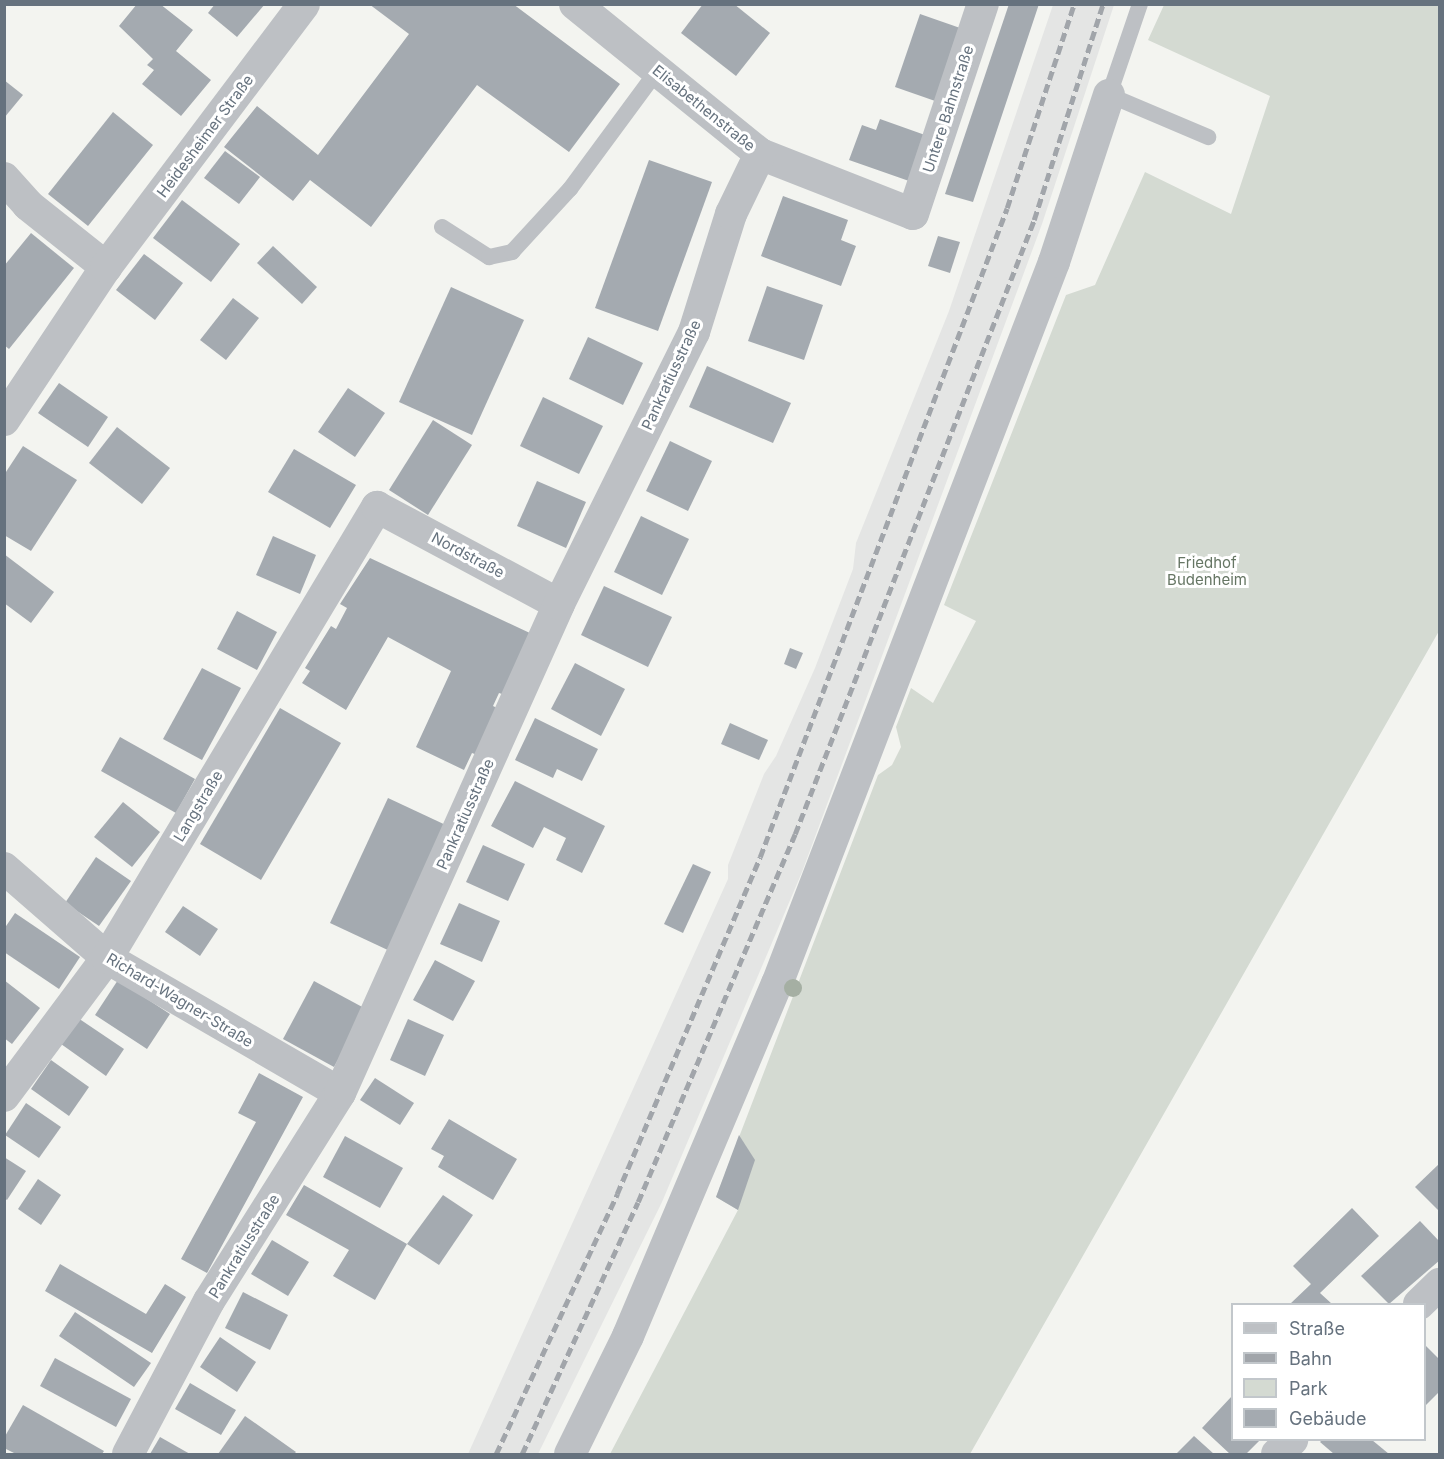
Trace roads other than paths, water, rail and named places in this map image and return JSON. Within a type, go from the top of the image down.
[{"type":"street","name":"Heidesheimer Straße","points":[[4,420],[106,267],[304,4]]},
{"type":"street","name":"Elisabethenstraße","points":[[575,4],[760,154],[913,214]]},
{"type":"street","name":"Untere Bahnstraße","points":[[913,214],[983,4]]},
{"type":"street","points":[[570,1455],[628,1336],[777,984],[1054,262],[1109,95]]},
{"type":"street","name":"Pankratiusstraße","points":[[128,1455],[209,1300],[340,1093],[559,604],[694,333],[731,214],[760,154]]},
{"type":"street","points":[[4,178],[28,205],[106,267]]},
{"type":"street","name":"Nordstraße","points":[[377,507],[559,604]]},
{"type":"street","name":"Langstraße","points":[[4,1096],[107,958],[377,507]]},
{"type":"street","name":"Richard-Wagner-Straße","points":[[4,868],[107,958],[340,1093]]},
{"type":"street","points":[[1420,1303],[1440,1284]]},
{"type":"street","points":[[1426,1309],[1440,1318]]},
{"type":"street","points":[[1277,1455],[1291,1441]]},
{"type":"lane","points":[[1140,4],[1109,95],[1208,137]]},
{"type":"lane","points":[[442,227],[489,257],[512,252],[570,189],[657,71]]},
{"type":"railway","points":[[496,1454],[617,1194],[760,857],[1007,208],[1074,4]]},
{"type":"railway","points":[[522,1454],[638,1202],[795,834],[1034,220],[1103,4]]},
{"type":"park label","name":"Friedhof Budenheim","points":[[1207,570]]}]
